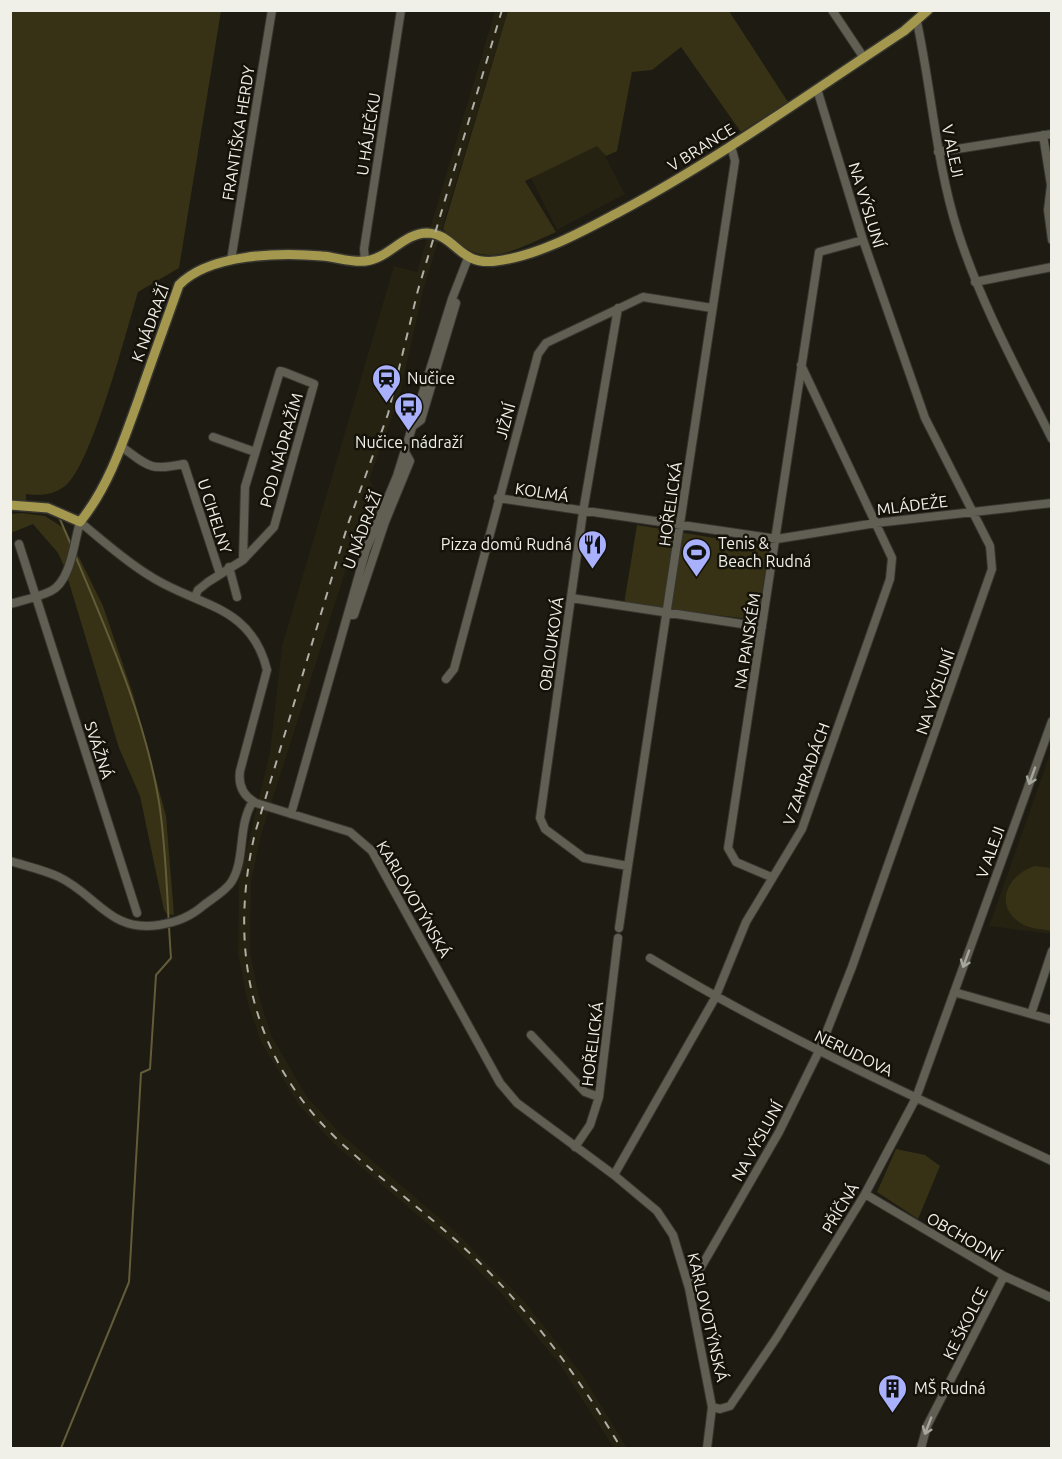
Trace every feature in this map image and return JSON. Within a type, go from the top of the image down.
[{"type":"main road","name":"V BRANCE","points":[[468,258],[496,261],[547,247],[639,201],[731,146],[917,22],[928,10]]},
{"type":"main road","points":[[365,261],[378,258],[403,241],[425,233],[442,237],[468,258]]},
{"type":"main road","name":"K NÁDRAŽÍ","points":[[80,522],[101,493],[122,447],[179,285],[197,271],[231,260],[303,255],[365,261]]},
{"type":"main road","points":[[10,505],[48,508],[80,522]]},
{"type":"street","name":"FRANTIŠKA HERDY","points":[[231,260],[272,10]]},
{"type":"street","name":"U HÁJEČKU","points":[[365,261],[364,249],[401,10]]},
{"type":"street","points":[[832,10],[864,58]]},
{"type":"street","name":"V ALEJI","points":[[917,22],[938,152],[957,230],[975,282],[1052,439]]},
{"type":"street","name":"NA VÝSLUNÍ","points":[[689,1288],[779,1132],[819,1051],[852,967],[992,569],[990,546],[925,418],[863,240],[817,89]]},
{"type":"street","points":[[938,152],[1047,135],[1051,185],[1048,210],[1052,240]]},
{"type":"street","name":"HOŘELICKÁ","points":[[628,866],[735,161],[731,146]]},
{"type":"street","name":"NA PANSKÉM","points":[[771,877],[736,862],[728,848],[819,252],[863,240]]},
{"type":"street","name":"U NÁDRAŽÍ","points":[[291,814],[366,550],[405,452],[452,298],[468,258]]},
{"type":"street","points":[[975,282],[1052,267]]},
{"type":"street","name":"JIŽNÍ","points":[[446,679],[454,669],[538,354],[546,343],[643,297],[712,308]]},
{"type":"street","name":"OBLOUKOVÁ","points":[[618,308],[583,512],[540,818],[545,829],[584,858],[628,866]]},
{"type":"street","name":"V ZAHRADÁCH","points":[[614,1175],[715,998],[746,922],[802,829],[890,579],[892,558],[801,365]]},
{"type":"street","name":"POD NÁDRAŽÍM","points":[[195,597],[198,590],[229,567],[243,560],[274,527],[314,384],[280,371],[245,487],[243,560]]},
{"type":"street","name":"POD NÁDRAŽÍM","points":[[213,437],[255,452]]},
{"type":"street","name":"U CIHELNY","points":[[122,447],[148,466],[160,469],[184,464],[220,574]]},
{"type":"street","name":"KOLMÁ","points":[[498,498],[680,525]]},
{"type":"street","name":"MLÁDEŽE","points":[[680,525],[777,539],[876,523],[1052,503]]},
{"type":"street","points":[[10,604],[51,591],[63,578],[80,522],[150,577],[225,609],[245,626],[264,655],[267,670],[239,777],[244,793],[253,801],[244,817],[239,857],[232,882],[194,914],[175,922],[139,927],[128,924],[115,919],[60,878],[10,861]]},
{"type":"street","name":"SVÁŽNÁ","points":[[19,544],[137,913]]},
{"type":"street","points":[[229,567],[237,597]]},
{"type":"street","points":[[572,598],[762,627]]},
{"type":"street","name":"V ALEJI","points":[[954,992],[1052,721]]},
{"type":"street","name":"KARLOVOTÝNSKÁ","points":[[253,801],[350,832],[372,851],[500,1083],[517,1102],[614,1175],[657,1211],[673,1235],[689,1288],[712,1407],[707,1449]]},
{"type":"street","points":[[619,928],[628,866]]},
{"type":"street","name":"HOŘELICKÁ","points":[[575,1147],[590,1125],[599,1097],[618,938]]},
{"type":"street","points":[[1031,1014],[1052,951]]},
{"type":"street","name":"NERUDOVA","points":[[650,958],[715,998],[819,1051],[1052,1161]]},
{"type":"street","points":[[954,992],[1052,1020]]},
{"type":"street","name":"PŘÍČNÁ","points":[[712,1407],[720,1409],[730,1406],[777,1337],[865,1194],[915,1098],[954,992]]},
{"type":"street","points":[[531,1035],[585,1092],[599,1097]]},
{"type":"street","name":"OBCHODNÍ","points":[[865,1194],[1004,1276],[1052,1298]]},
{"type":"street","name":"KE ŠKOLCE","points":[[921,1449],[927,1426],[1004,1276]]},
{"type":"shaded area","points":[[11,11],[221,11],[179,268],[138,292],[97,426],[75,474],[65,486],[56,491],[42,495],[26,494],[26,500],[11,501]]},
{"type":"shaded area","points":[[495,11],[508,11],[423,291],[399,398],[369,480],[373,485],[261,835],[251,882],[250,952],[259,997],[272,1037],[307,1097],[342,1135],[457,1233],[525,1302],[583,1376],[627,1448],[614,1448],[558,1362],[499,1291],[449,1242],[334,1144],[298,1104],[261,1042],[247,1000],[238,953],[239,881],[270,752],[282,646],[394,266],[417,272]]},
{"type":"shaded area","points":[[508,11],[729,11],[788,102],[741,132],[681,47],[652,70],[632,72],[617,151],[606,156],[597,146],[525,181],[556,232],[524,246],[497,254],[484,255],[471,251],[457,243],[443,229]]},
{"type":"shaded area","points":[[597,141],[625,194],[557,230],[531,178]]},
{"type":"shaded area","points":[[11,514],[45,516],[65,529],[103,606],[133,694],[166,816],[174,915],[167,914],[164,910],[140,796],[119,748],[64,566],[58,553],[33,524],[11,533]]},
{"type":"shaded area","name":"Tenis & Beach Rudná","points":[[637,525],[769,547],[758,620],[624,604]]},
{"type":"shaded area","points":[[1051,751],[1051,934],[989,926],[1014,856]]},
{"type":"shaded area","points":[[1035,866],[1051,868],[1051,931],[1024,925],[1008,910],[1006,901],[1010,884],[1025,870]]},
{"type":"shaded area","points":[[896,1149],[925,1155],[940,1166],[918,1219],[877,1192]]},
{"type":"waterway","points":[[59,517],[72,547]]},
{"type":"waterway","points":[[61,1448],[129,1282],[141,1073],[150,1069],[156,975],[171,958],[164,841],[153,770],[124,676],[75,555]]},
{"type":"railway","points":[[502,10],[418,290],[388,414],[348,524],[255,833],[247,876],[244,918],[246,959],[253,999],[266,1037],[284,1073],[308,1108],[338,1140],[447,1233],[502,1286],[557,1352],[621,1448]]},
{"type":"place","name":"Nučice","points":[[386,404]]},
{"type":"place","name":"Nučice, nádraží","points":[[409,432]]},
{"type":"place","name":"Pizza domů Rudná","points":[[593,570]]},
{"type":"place","name":"Tenis & Beach Rudná","points":[[697,578]]},
{"type":"place","name":"MŠ Rudná","points":[[893,1414]]}]
